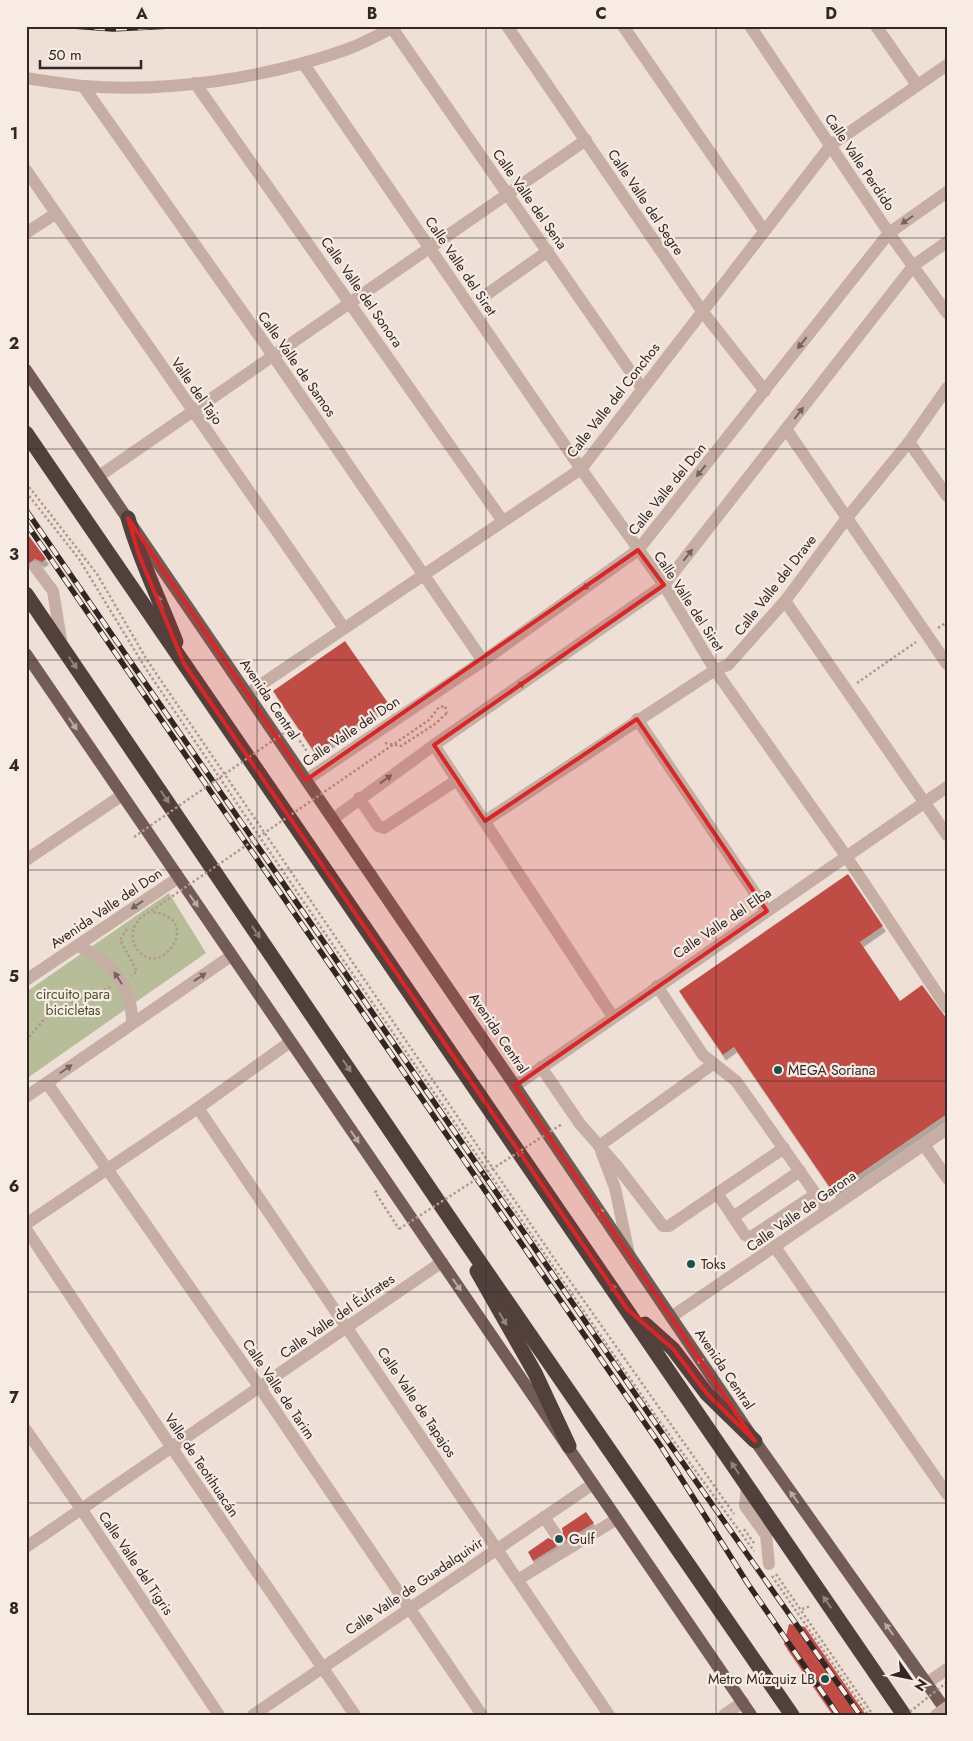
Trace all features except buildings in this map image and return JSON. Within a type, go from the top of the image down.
[{"type":"highway","points":[[26,433],[905,1715]]},
{"type":"highway","points":[[128,518],[139,556],[162,606],[184,664]]},
{"type":"highway","points":[[26,594],[457,1229],[792,1715]]},
{"type":"highway","points":[[457,1229],[487,1292],[536,1373],[569,1446]]},
{"type":"highway","points":[[627,1309],[673,1349],[707,1394],[755,1441]]},
{"type":"main road","name":"Avenida Central","points":[[26,370],[516,1086],[755,1441],[947,1712]]},
{"type":"main road","points":[[26,654],[121,796],[569,1446],[751,1715]]},
{"type":"street","name":"Calle Valle del Segre","points":[[506,26],[702,310],[765,391]]},
{"type":"street","points":[[624,26],[764,229]]},
{"type":"street","name":"Calle Valle Perdido","points":[[750,26],[889,233],[947,313]]},
{"type":"street","points":[[876,26],[917,85]]},
{"type":"street","points":[[26,78],[83,86],[196,83],[250,75],[303,63],[349,48],[394,27]]},
{"type":"street","name":"Calle Valle del Sena","points":[[394,27],[642,388]]},
{"type":"street","name":"Calle Valle del Siret","points":[[303,63],[431,247],[581,469],[664,585],[715,670],[846,856],[947,1008]]},
{"type":"street","name":"Calle Valle del Conchos","points":[[247,694],[502,520],[581,469],[764,229],[831,145],[947,65]]},
{"type":"street","name":"Calle Valle del Sonora","points":[[196,83],[502,520]]},
{"type":"street","name":"Calle Valle de Samos","points":[[83,86],[273,355],[422,575],[483,661]]},
{"type":"street","points":[[99,476],[191,410],[586,140]]},
{"type":"street","name":"Valle del Tajo","points":[[26,170],[344,628]]},
{"type":"street","name":"Calle Valle del Don","points":[[306,780],[483,661],[638,550],[889,233],[947,192]]},
{"type":"street","points":[[26,233],[55,214]]},
{"type":"street","points":[[333,818],[434,745],[664,585],[914,265],[947,242]]},
{"type":"street","points":[[486,295],[548,251]]},
{"type":"street","name":"Calle Valle del Drave","points":[[485,821],[638,719],[715,670],[728,665],[785,600],[846,518],[909,442],[947,388]]},
{"type":"street","points":[[786,429],[947,664]]},
{"type":"street","points":[[909,442],[947,496]]},
{"type":"street","points":[[35,567],[53,591],[62,646]]},
{"type":"street","points":[[785,600],[947,835]]},
{"type":"street","points":[[638,719],[767,911]]},
{"type":"street","points":[[434,745],[614,1017]]},
{"type":"street","points":[[359,798],[378,826],[384,828],[457,780]]},
{"type":"street","name":"Calle Valle del Elba","points":[[516,1086],[657,986],[947,787]]},
{"type":"street","points":[[27,858],[121,796]]},
{"type":"street","name":"Avenida Valle del Don","points":[[26,980],[178,878]]},
{"type":"street","points":[[78,946],[105,961],[122,982],[132,1011],[132,1024]]},
{"type":"street","points":[[26,1097],[231,956]]},
{"type":"street","points":[[657,986],[703,1055],[736,1081],[827,1210]]},
{"type":"street","points":[[26,1224],[198,1108],[290,1042]]},
{"type":"street","points":[[599,1146],[713,1064]]},
{"type":"street","points":[[541,1067],[580,1124],[663,1226],[669,1226],[784,1148]]},
{"type":"street","name":"Calle Valle de Tarim","points":[[47,1083],[109,1169],[260,1388],[410,1606],[482,1715]]},
{"type":"street","name":"Calle Valle de Tapajos","points":[[198,1108],[519,1579],[609,1715]]},
{"type":"street","name":"Calle Valle de Garona","points":[[671,1318],[947,1129]]},
{"type":"street","points":[[924,1145],[947,1178]]},
{"type":"street","points":[[599,1146],[615,1188],[629,1254]]},
{"type":"street","points":[[733,1217],[800,1171]]},
{"type":"street","points":[[717,1193],[745,1235],[751,1238],[816,1194]]},
{"type":"street","name":"Valle de Teotihuacán","points":[[26,1229],[172,1448],[355,1715]]},
{"type":"street","points":[[776,1247],[947,1494]]},
{"type":"street","name":"Calle Valle del Éufrates","points":[[26,1547],[442,1262]]},
{"type":"street","name":"Calle Valle del Tigris","points":[[26,1430],[82,1510],[219,1715]]},
{"type":"street","name":"Calle Valle de Guadalquivir","points":[[253,1715],[410,1606],[593,1484]]},
{"type":"street","points":[[747,1485],[745,1506],[766,1535],[769,1568]]},
{"type":"street","points":[[544,1517],[555,1533]]},
{"type":"street","points":[[519,1579],[565,1548],[617,1519]]},
{"type":"street","points":[[927,1683],[947,1669]]},
{"type":"street","points":[[724,1715],[743,1702]]},
{"type":"street","points":[[936,1715],[947,1706]]},
{"type":"path","points":[[26,482],[97,574],[147,660],[540,1238],[734,1515]]},
{"type":"path","points":[[26,492],[79,559],[146,669],[346,964],[655,1415],[758,1556]]},
{"type":"path","points":[[846,691],[947,622]]},
{"type":"path","points":[[26,1041],[45,1018],[78,1000],[122,982],[137,971],[120,940],[125,931],[145,912],[168,918],[176,929],[176,942],[173,948],[162,956],[149,957],[143,954],[134,944],[133,931],[139,919],[430,720],[439,707],[445,706],[447,713],[435,724],[402,746],[386,742],[379,747]]},
{"type":"path","points":[[134,837],[291,728],[319,770]]},
{"type":"path","points":[[375,1192],[399,1229],[562,1124]]},
{"type":"path","points":[[740,1523],[868,1715]]},
{"type":"path","points":[[769,1568],[802,1609],[873,1715]]},
{"type":"path","points":[[802,1609],[810,1604]]},
{"type":"path","points":[[905,1715],[947,1682]]},
{"type":"highlighted area","points":[[128,518],[306,780],[638,550],[664,585],[434,745],[485,821],[637,719],[767,911],[515,1086],[755,1441],[707,1394],[673,1349],[627,1309],[184,664],[139,555]]},
{"type":"green space","name":"circuito para bicicletas","points":[[169,893],[206,953],[26,1079],[26,992]]},
{"type":"tunnel","points":[[555,1533],[563,1545]]},
{"type":"railway","points":[[72,26],[113,29],[171,26]]},
{"type":"railway","points":[[26,510],[669,1443],[860,1715]]},
{"type":"railway","points":[[26,523],[662,1448],[748,1584],[838,1715]]},
{"type":"place","name":"MEGA Soriana","points":[[778,1070]]},
{"type":"place","name":"Toks","points":[[691,1264]]},
{"type":"place","name":"Gulf","points":[[559,1539]]},
{"type":"place","name":"Metro Múzquiz LB","points":[[825,1679]]}]
